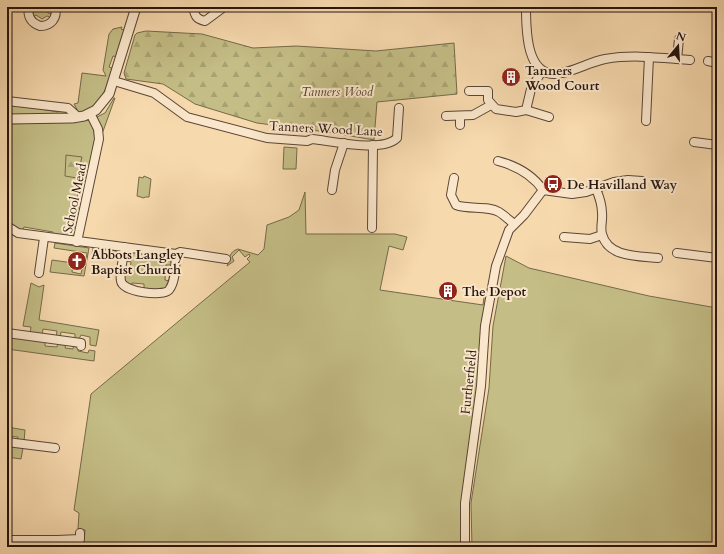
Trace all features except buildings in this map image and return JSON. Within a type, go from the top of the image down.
[{"type":"street","points":[[29,7],[28,15],[30,20],[40,26],[50,24],[53,21],[56,13],[55,7]]},
{"type":"street","points":[[7,119],[78,117],[90,113],[106,99],[114,81],[136,7]]},
{"type":"street","points":[[193,7],[199,20],[205,21],[224,7]]},
{"type":"street","points":[[526,7],[530,51],[535,63],[542,71],[557,74],[604,59],[634,56],[690,60]]},
{"type":"street","points":[[677,59],[679,39]]},
{"type":"street","points":[[646,121],[646,94],[649,57]]},
{"type":"street","points":[[708,61],[717,63]]},
{"type":"street","points":[[526,110],[531,89],[542,71]]},
{"type":"street","name":"Tanners Wood Lane","points":[[114,81],[154,93],[184,116],[267,138],[307,141],[312,139],[373,145],[388,144],[397,138],[399,108]]},
{"type":"street","points":[[469,91],[488,91],[491,105],[496,109],[516,112],[526,110],[549,116]]},
{"type":"street","points":[[7,101],[68,108],[78,117]]},
{"type":"street","points":[[446,116],[474,115],[491,105]]},
{"type":"street","name":"School Mead","points":[[7,228],[18,233],[77,242],[99,139],[98,129],[90,113]]},
{"type":"street","points":[[460,116],[460,125]]},
{"type":"street","points":[[694,142],[717,145]]},
{"type":"street","points":[[332,190],[335,170],[344,143]]},
{"type":"street","points":[[372,228],[373,145]]},
{"type":"street","points":[[498,161],[518,168],[528,174],[543,190],[572,194],[596,189],[614,182],[642,181]]},
{"type":"street","points":[[454,178],[452,195],[456,205],[493,210],[499,212],[514,224]]},
{"type":"street","points":[[596,189],[602,214],[602,235],[611,248],[621,254],[658,258]]},
{"type":"street","name":"Furtherfield","points":[[465,547],[465,503],[481,386],[485,326],[500,250],[509,230],[524,215],[543,190]]},
{"type":"street","points":[[564,237],[590,239],[602,235]]},
{"type":"street","points":[[39,273],[44,238]]},
{"type":"street","points":[[77,242],[176,254],[180,252],[226,259]]},
{"type":"street","points":[[125,247],[121,282],[128,289],[146,292],[162,294],[169,290],[173,282],[176,254]]},
{"type":"street","points":[[677,253],[717,258]]},
{"type":"street","points":[[7,333],[81,342]]},
{"type":"street","points":[[7,442],[55,448]]},
{"type":"street","points":[[7,540],[57,543],[80,539],[80,533]]},
{"type":"green space","points":[[33,7],[47,7],[48,13],[53,14],[52,18],[47,16],[42,19],[36,15],[33,17]]},
{"type":"green space","points":[[126,24],[128,25],[118,57],[113,56],[109,67],[114,69],[105,90],[92,108],[86,112],[79,113],[74,104],[78,103],[82,73],[106,76],[103,70],[109,34],[113,29],[122,27],[121,29],[124,30]]},
{"type":"green space","name":"Tanners Wood","points":[[146,31],[202,34],[253,48],[296,46],[376,51],[454,43],[457,94],[377,102],[374,140],[257,123],[195,104],[163,84],[126,79],[124,73],[135,35]]},
{"type":"green space","points":[[114,98],[102,134],[97,117],[105,113]]},
{"type":"green space","points":[[7,103],[38,107],[41,109],[58,112],[62,109],[68,115],[7,115]]},
{"type":"green space","points":[[89,120],[93,127],[95,142],[87,182],[81,181],[76,203],[82,205],[75,234],[73,236],[52,236],[53,232],[24,227],[22,231],[15,228],[7,217],[9,215],[7,124],[74,122]]},
{"type":"green space","points":[[284,147],[297,148],[296,169],[283,169]]},
{"type":"green space","points":[[66,155],[82,157],[77,178],[65,176]]},
{"type":"green space","points":[[144,176],[151,179],[149,197],[144,198],[137,196],[139,177],[143,178]]},
{"type":"green space","points":[[305,192],[306,234],[395,234],[407,237],[403,250],[389,246],[380,290],[483,305],[485,290],[489,293],[462,547],[61,547],[63,542],[84,542],[85,530],[78,529],[79,513],[74,510],[91,394],[250,262],[247,259],[250,256],[249,254],[245,257],[239,250],[232,257],[234,261],[227,266],[232,252],[238,249],[258,255],[264,249],[267,225],[289,217],[299,210]]},
{"type":"green space","points":[[55,243],[89,248],[84,276],[50,272],[52,260],[73,263],[72,272],[81,274],[84,259],[86,259],[87,253],[54,248]]},
{"type":"green space","points":[[93,248],[116,251],[120,254],[120,257],[92,254]]},
{"type":"green space","points":[[129,251],[149,252],[149,257],[162,259],[163,254],[170,257],[172,265],[166,265],[165,280],[170,281],[167,287],[162,291],[144,289],[144,284],[132,283],[131,287],[123,279],[125,269],[130,270],[131,262],[126,261]]},
{"type":"green space","points":[[506,256],[529,268],[649,296],[717,308],[717,547],[472,547],[471,503],[489,388],[493,326]]},
{"type":"green space","points":[[31,283],[39,287],[44,285],[39,320],[99,330],[96,346],[90,345],[90,337],[81,335],[78,341],[75,340],[75,334],[61,332],[60,338],[56,338],[57,331],[43,329],[42,336],[30,334],[31,327],[23,326]]},
{"type":"green space","points":[[7,336],[45,340],[45,346],[57,347],[58,342],[66,343],[65,348],[73,349],[74,344],[78,346],[78,351],[88,353],[89,350],[95,351],[94,361],[7,349]]},
{"type":"green space","points":[[7,427],[25,430],[24,442],[17,442],[18,437],[7,436]]},
{"type":"green space","points":[[7,444],[23,448],[21,459],[7,457]]},
{"type":"place","name":"Tanners Wood Court","points":[[511,77]]},
{"type":"place","name":"De Havilland Way","points":[[553,184]]},
{"type":"place","name":"Abbots Langley Baptist Church","points":[[77,261]]},
{"type":"place","name":"The Depot","points":[[448,291]]}]
